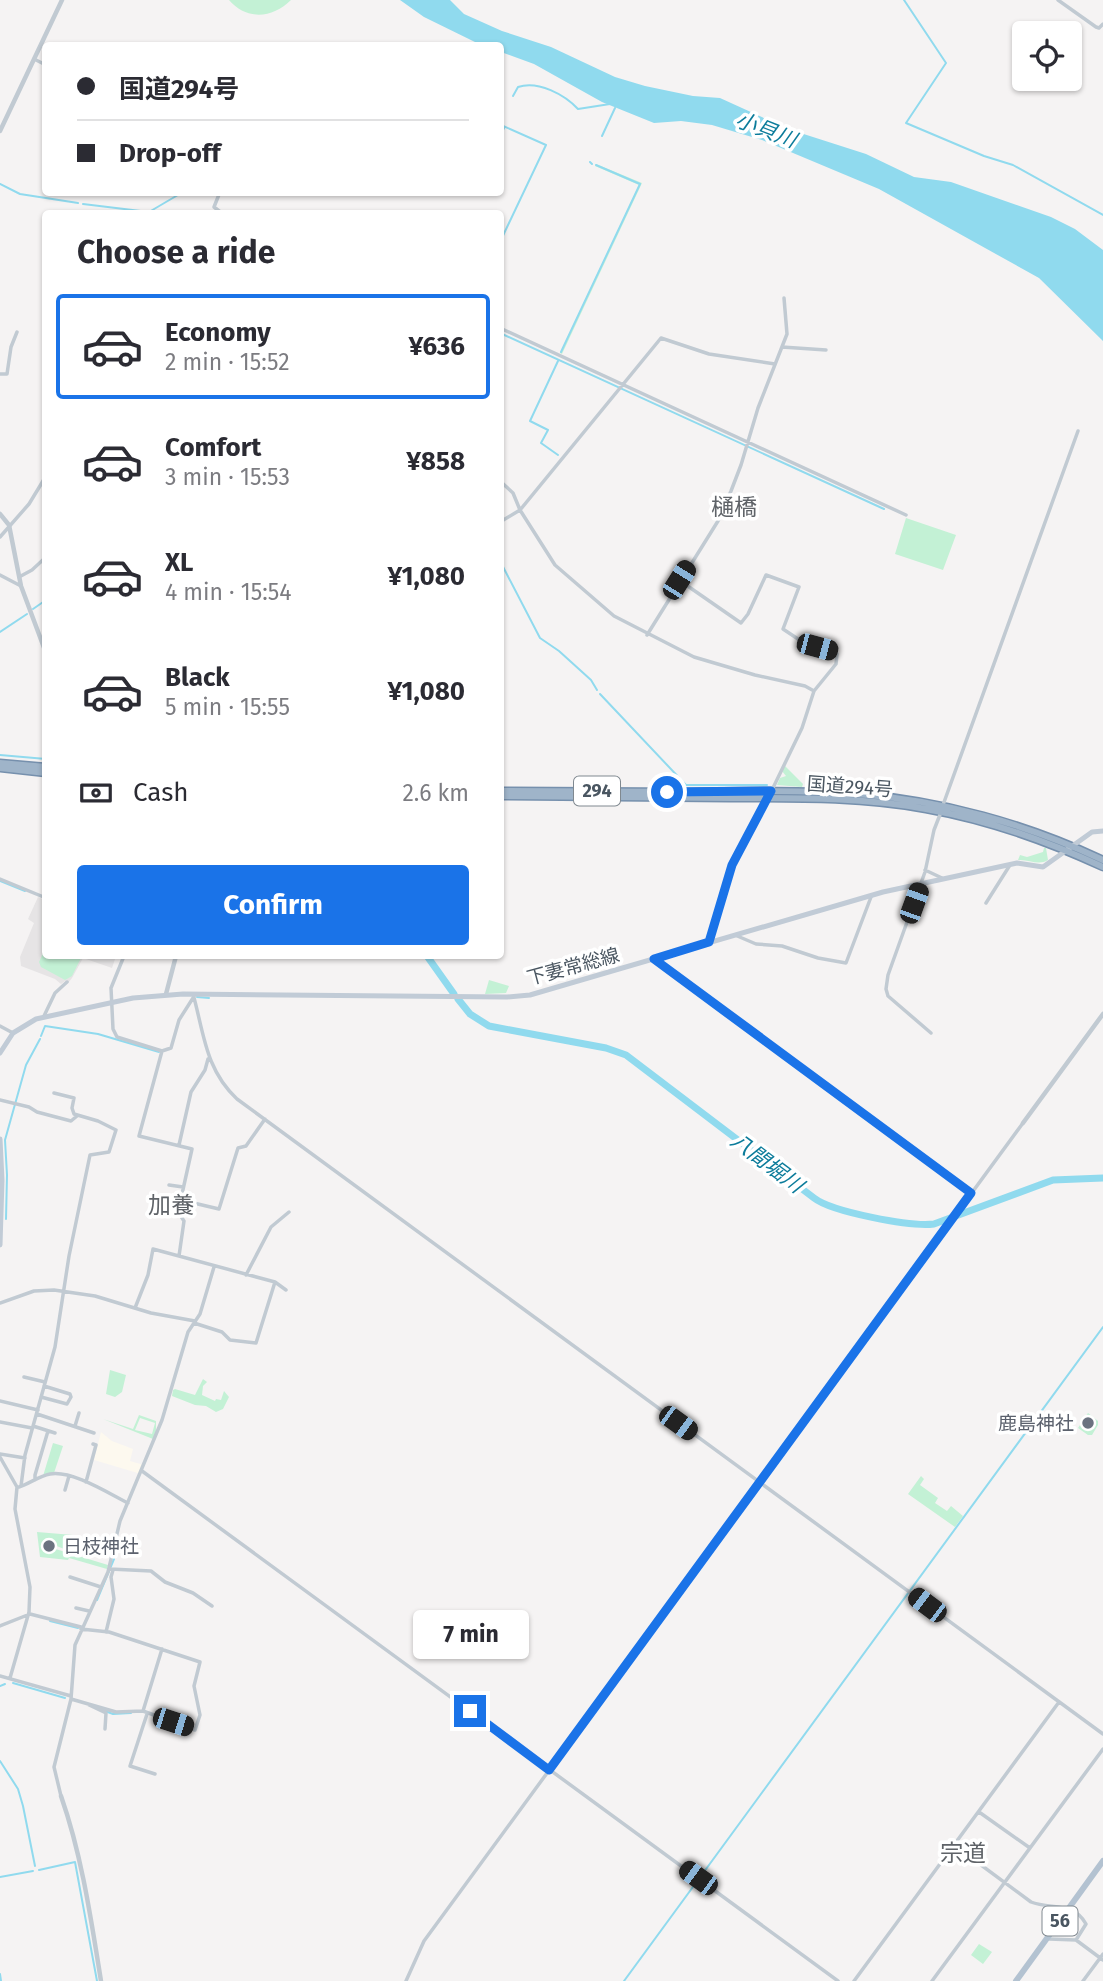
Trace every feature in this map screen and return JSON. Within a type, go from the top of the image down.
[{"type":"highway","points":[[0,763],[42,769]]},
{"type":"highway","points":[[0,768],[42,770]]},
{"type":"highway","name":"国道294号","points":[[504,791],[769,794],[942,809],[1103,860]]},
{"type":"highway","name":"国道294号","points":[[504,796],[769,794]]},
{"type":"highway","name":"国道294号","points":[[1069,849],[1103,867]]},
{"type":"main road","name":"下妻常総線","points":[[0,1053],[13,1033],[26,1023],[44,1016],[166,994],[514,997],[552,990],[872,895],[1022,863],[1043,867],[1094,831],[1103,831]]},
{"type":"main road","points":[[0,1139],[0,1245]]},
{"type":"main road","name":"56","points":[[1016,1981],[1103,1861]]},
{"type":"street","points":[[42,42],[62,0]]},
{"type":"street","points":[[1058,0],[1096,27],[1099,28],[1103,24]]},
{"type":"street","points":[[0,131],[42,42]]},
{"type":"street","points":[[34,59],[42,63]]},
{"type":"street","points":[[647,635],[718,520],[788,334],[784,298]]},
{"type":"street","points":[[504,330],[622,388],[906,515]]},
{"type":"street","points":[[0,374],[7,374],[11,347],[17,332]]},
{"type":"street","points":[[504,520],[520,510],[661,338],[709,354],[775,364]]},
{"type":"street","points":[[782,347],[826,350]]},
{"type":"street","points":[[931,1033],[890,998],[886,989],[888,975],[921,883],[934,830],[1078,431]]},
{"type":"street","points":[[0,537],[29,504],[42,483]]},
{"type":"street","points":[[504,485],[513,493],[544,551],[565,575],[607,612],[647,635],[697,658],[802,685],[814,691]]},
{"type":"street","points":[[0,514],[9,525],[21,586],[42,642]]},
{"type":"street","points":[[19,577],[42,561]]},
{"type":"street","points":[[0,575],[21,586]]},
{"type":"street","points":[[679,580],[741,623],[767,575],[799,587],[783,629],[804,643],[835,652],[837,656],[835,664],[814,691],[802,728],[732,865],[709,942]]},
{"type":"street","points":[[986,903],[1010,865]]},
{"type":"street","points":[[925,870],[944,879]]},
{"type":"street","points":[[0,879],[42,896]]},
{"type":"street","points":[[735,935],[756,944],[782,946],[818,958],[846,963],[872,895]]},
{"type":"street","points":[[123,959],[112,984],[115,1035],[162,1051],[171,1048],[179,1020],[193,995]]},
{"type":"street","points":[[166,994],[175,959]]},
{"type":"street","points":[[654,959],[971,1193]]},
{"type":"street","points":[[44,1016],[55,993],[67,982]]},
{"type":"street","points":[[193,995],[209,1059],[215,1073],[229,1092],[1103,1734]]},
{"type":"street","points":[[406,1981],[424,1941],[1103,1014]]},
{"type":"street","points":[[0,1026],[13,1033]]},
{"type":"street","points":[[162,1051],[139,1136],[192,1149],[178,1212],[184,1221],[179,1256]]},
{"type":"street","points":[[178,1145],[191,1092],[209,1059]]},
{"type":"street","points":[[10,1678],[28,1614],[30,1587],[15,1509],[19,1487],[55,1347],[69,1256],[90,1155],[108,1153],[116,1130],[99,1121],[77,1115],[72,1110],[74,1098],[54,1093]]},
{"type":"street","points":[[0,1100],[71,1121],[77,1115]]},
{"type":"street","points":[[181,1200],[219,1209],[238,1147],[249,1143],[265,1119]]},
{"type":"street","points":[[169,1185],[183,1186]]},
{"type":"street","points":[[246,1275],[271,1227],[289,1212]]},
{"type":"street","points":[[135,1308],[148,1275],[153,1249],[275,1282],[286,1290]]},
{"type":"street","points":[[107,1632],[114,1599],[111,1569],[119,1526],[162,1420],[188,1332],[200,1314],[214,1267]]},
{"type":"street","points":[[0,1303],[34,1291],[65,1291],[95,1296],[194,1322],[222,1332],[230,1340],[254,1344],[261,1339],[266,1307],[275,1282]]},
{"type":"street","points":[[24,1377],[70,1394],[71,1397],[66,1404],[41,1397]]},
{"type":"street","points":[[0,1401],[94,1433]]},
{"type":"street","points":[[75,1426],[79,1413]]},
{"type":"street","points":[[0,1422],[55,1433]]},
{"type":"street","points":[[35,1480],[34,1475],[48,1431]]},
{"type":"street","points":[[86,1482],[96,1445],[93,1444]]},
{"type":"street","points":[[0,1455],[25,1458]]},
{"type":"street","points":[[0,1455],[19,1487]]},
{"type":"street","points":[[0,1472],[7,1469]]},
{"type":"street","points":[[142,1471],[838,1981]]},
{"type":"street","points":[[19,1487],[50,1474],[69,1476],[128,1503]]},
{"type":"street","points":[[65,1490],[69,1476]]},
{"type":"street","points":[[101,1981],[83,1877],[54,1767],[71,1697],[74,1651],[81,1628],[111,1569]]},
{"type":"street","points":[[111,1569],[151,1571],[165,1582],[193,1593],[212,1606]]},
{"type":"street","points":[[70,1577],[101,1587]]},
{"type":"street","points":[[76,1608],[89,1611]]},
{"type":"street","points":[[0,1626],[28,1614],[107,1632],[200,1662],[194,1686],[200,1715],[195,1730],[145,1712],[116,1712],[85,1703]]},
{"type":"street","points":[[155,1774],[130,1766],[162,1649]]},
{"type":"street","points":[[0,1676],[71,1697],[106,1713],[104,1729]]},
{"type":"street","points":[[854,1981],[1059,1702]]},
{"type":"street","points":[[932,1981],[1103,1749]]},
{"type":"street","points":[[979,1812],[1030,1848]]},
{"type":"street","points":[[954,1845],[1034,1904],[1069,1908],[1086,1924],[1076,1940]]},
{"type":"street","points":[[1047,1938],[1076,1940],[1102,1957],[1083,1981]]},
{"type":"shaded area","points":[[38,897],[42,899],[42,959],[82,959],[68,983],[65,981],[61,984],[21,966],[20,957],[34,923],[28,919]]},
{"type":"shaded area","points":[[86,959],[115,959],[112,968]]},
{"type":"shaded area","points":[[101,1432],[112,1441],[133,1449],[130,1461],[144,1465],[141,1474],[94,1460]]},
{"type":"green space","points":[[229,0],[291,0],[276,11],[260,15],[244,11]]},
{"type":"green space","points":[[596,164],[642,183],[562,354],[560,353],[639,185],[595,166]]},
{"type":"green space","points":[[906,518],[956,535],[943,570],[895,554]]},
{"type":"green space","points":[[785,766],[803,784],[802,787],[777,785],[780,778],[786,776],[782,771]]},
{"type":"green space","points":[[1044,848],[1048,860],[1018,860],[1020,855],[1027,857],[1043,852]]},
{"type":"green space","points":[[42,955],[42,959],[80,959],[72,976],[65,980],[41,967],[39,962]]},
{"type":"green space","points":[[489,980],[509,986],[506,993],[485,994]]},
{"type":"green space","points":[[110,1370],[126,1375],[122,1392],[115,1397],[106,1394]]},
{"type":"green space","points":[[203,1379],[207,1382],[203,1386],[202,1395],[215,1401],[221,1400],[224,1391],[229,1397],[223,1409],[216,1412],[206,1406],[195,1405],[172,1396],[175,1389],[195,1395]]},
{"type":"green space","points":[[1088,1413],[1098,1421],[1092,1435],[1078,1428]]},
{"type":"green space","points":[[139,1415],[156,1421],[153,1439],[103,1419],[133,1429]],"holes":[[[140,1418],[155,1423],[152,1434],[135,1430]]]},
{"type":"green space","points":[[53,1443],[63,1446],[54,1473],[43,1476]]},
{"type":"green space","points":[[921,1476],[924,1479],[920,1485],[938,1498],[935,1503],[947,1511],[951,1506],[963,1516],[955,1527],[908,1494]]},
{"type":"green space","points":[[37,1532],[73,1535],[72,1552],[54,1545],[49,1547],[108,1565],[107,1569],[69,1558],[40,1557]]},
{"type":"green space","points":[[979,1944],[992,1952],[983,1964],[971,1955]]},
{"type":"water","name":"小貝川","points":[[400,0],[450,0],[464,14],[502,31],[551,47],[615,77],[693,96],[720,98],[788,129],[866,154],[914,177],[951,182],[1051,217],[1075,229],[1103,250],[1103,341],[1039,278],[879,189],[762,140],[712,125],[681,121],[654,123],[602,102],[534,64],[504,53],[504,42],[475,42],[424,17]]},
{"type":"waterway","points":[[904,0],[946,63],[906,123],[984,156],[1013,165],[1103,215]]},
{"type":"waterway","points":[[513,96],[518,87],[526,85],[542,87],[559,94],[578,109],[610,104]]},
{"type":"waterway","points":[[602,136],[615,108]]},
{"type":"waterway","points":[[504,126],[546,145],[504,234]]},
{"type":"waterway","points":[[561,352],[640,184],[596,165]]},
{"type":"waterway","points":[[0,184],[20,194],[78,203]]},
{"type":"waterway","points":[[152,210],[176,196]]},
{"type":"waterway","points":[[83,204],[132,210]]},
{"type":"waterway","points":[[504,335],[884,509]]},
{"type":"waterway","points":[[558,361],[530,421],[548,430],[541,443],[558,455]]},
{"type":"waterway","points":[[504,569],[540,638],[591,680],[597,690]]},
{"type":"waterway","points":[[33,609],[42,603]]},
{"type":"waterway","points":[[0,632],[27,614]]},
{"type":"waterway","points":[[600,694],[686,785],[767,785]]},
{"type":"waterway","name":"八間堀川","points":[[0,755],[42,759]]},
{"type":"waterway","points":[[0,881],[25,891]]},
{"type":"waterway","name":"八間堀川","points":[[429,959],[454,994]]},
{"type":"waterway","points":[[197,997],[209,998]]},
{"type":"waterway","name":"八間堀川","points":[[458,999],[470,1014],[489,1026],[606,1048],[626,1055],[814,1198],[854,1213],[908,1223],[934,1224],[1053,1180],[1103,1178]]},
{"type":"waterway","points":[[41,1036],[45,1026],[98,1034],[159,1052]]},
{"type":"waterway","points":[[6,1219],[5,1140],[26,1065],[40,1039]]},
{"type":"waterway","points":[[624,1981],[1103,1327]]},
{"type":"waterway","points":[[97,1600],[114,1559]]},
{"type":"waterway","points":[[50,1621],[78,1628]]},
{"type":"waterway","points":[[13,1683],[65,1698]]},
{"type":"waterway","points":[[0,1686],[5,1684]]},
{"type":"waterway","points":[[105,1711],[113,1714],[131,1713]]},
{"type":"waterway","points":[[0,1761],[18,1789],[35,1866]]},
{"type":"waterway","points":[[39,1870],[75,1862],[97,1981]]},
{"type":"waterway","points":[[0,1877],[33,1871]]},
{"type":"waterway","points":[[0,1974],[1,1981]]},
{"type":"place","name":"鹿島神社","points":[[1088,1423]]},
{"type":"place","name":"日枝神社","points":[[49,1546]]},
{"type":"district","name":"樋橋","points":[[734,507]]},
{"type":"district","name":"加養","points":[[171,1205]]},
{"type":"district","name":"宗道","points":[[963,1853]]},
{"type":"route","points":[[470,1711],[549,1770],[971,1193],[654,959],[709,942],[732,865],[771,791],[667,792]]}]
